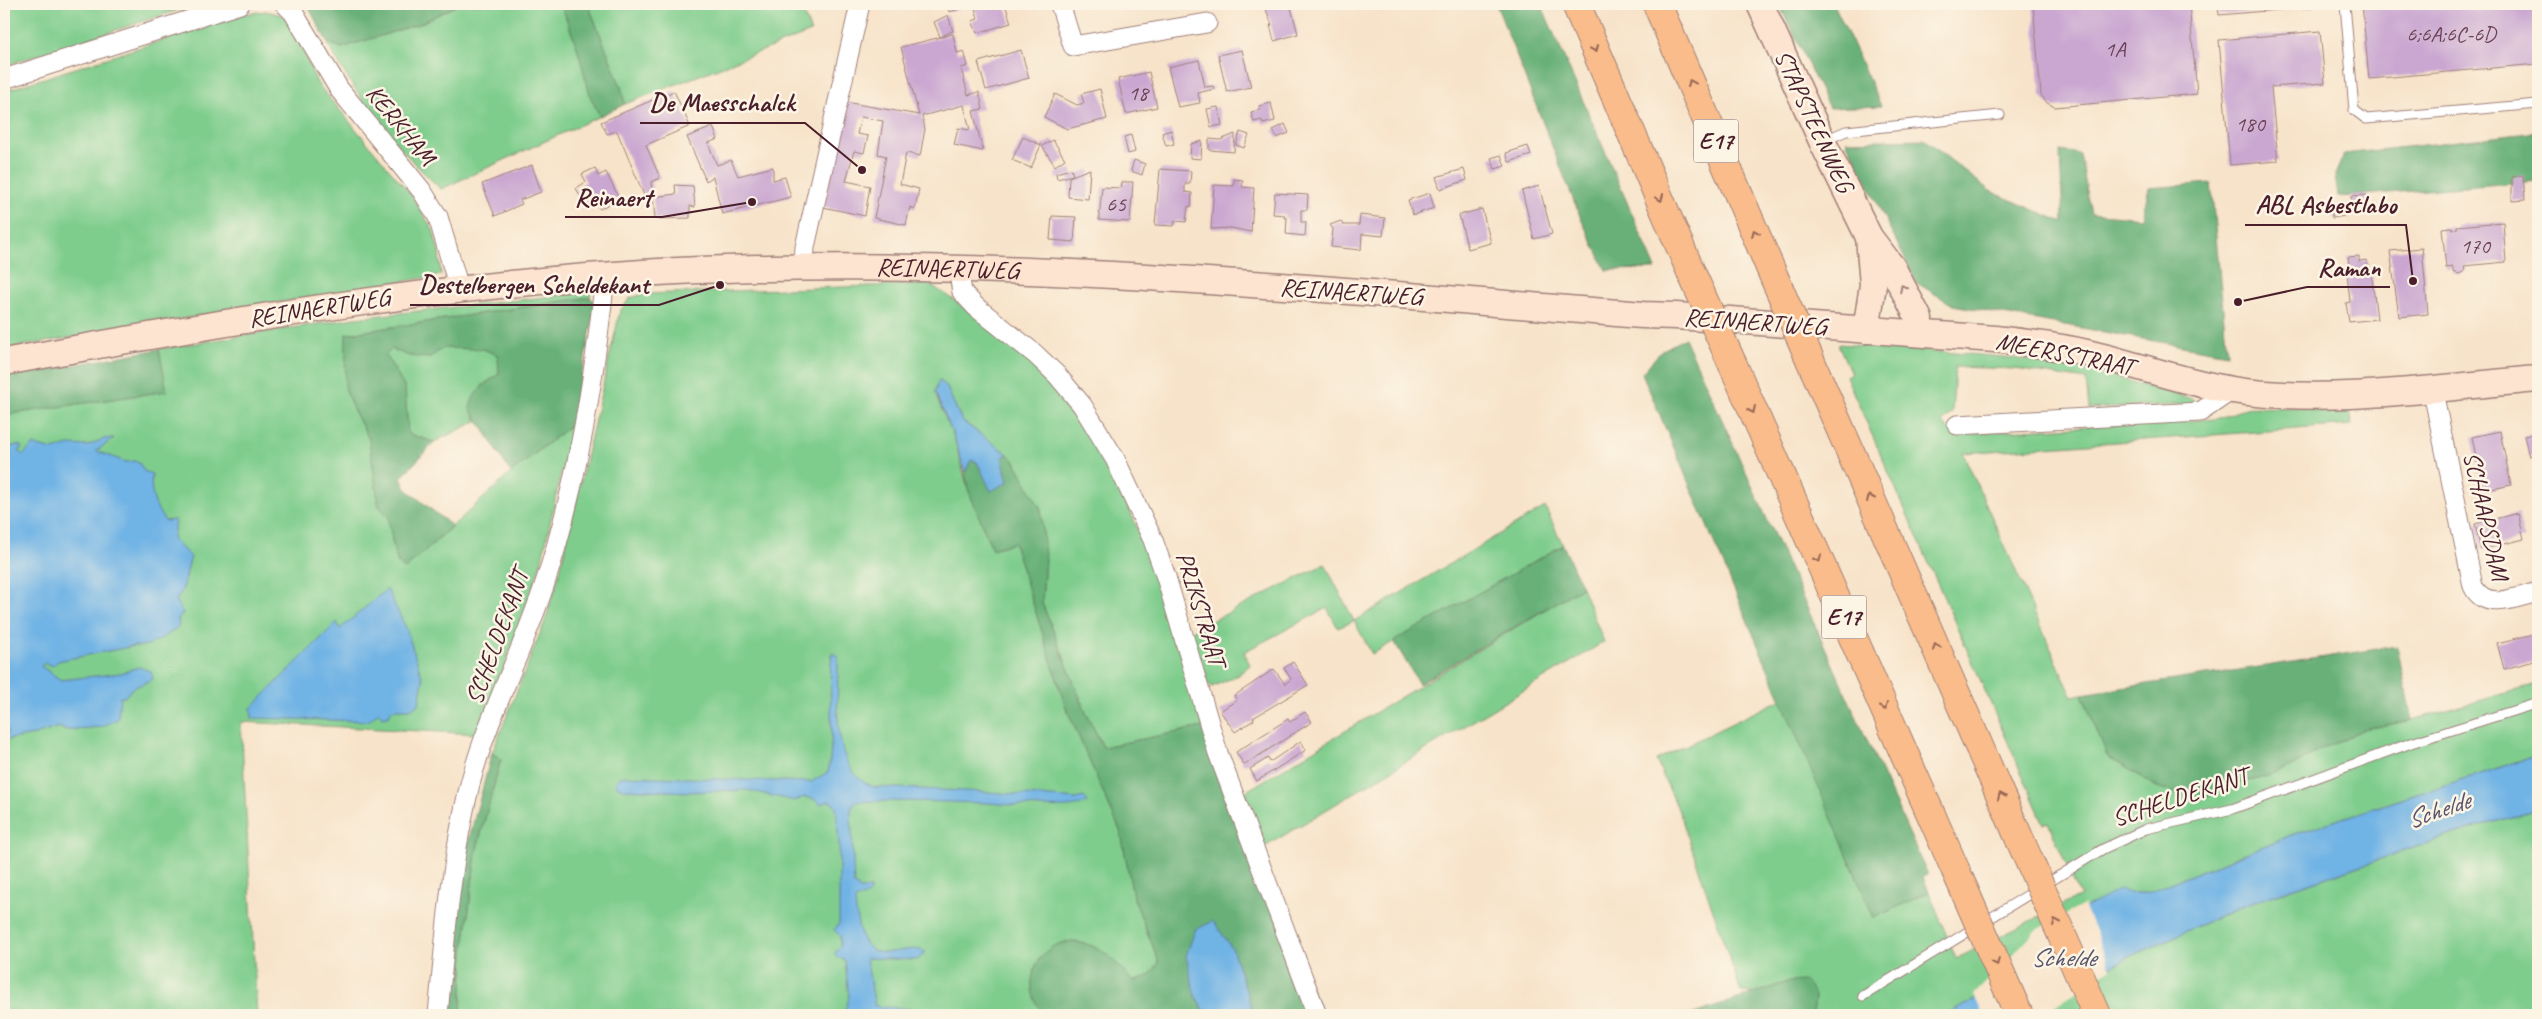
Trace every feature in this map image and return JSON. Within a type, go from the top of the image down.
[{"type":"highway","name":"E17","points":[[1576,4],[2019,1015]]},
{"type":"highway","name":"E17","points":[[1657,4],[1774,278],[2096,1015]]},
{"type":"main road","name":"STAPSTEENWEG","points":[[1760,4],[1822,141],[1869,237],[1892,267],[1919,319],[1906,333]]},
{"type":"main road","name":"STAPSTEENWEG","points":[[1866,330],[1873,285],[1869,237]]},
{"type":"main road","name":"REINAERTWEG","points":[[4,362],[331,305],[459,288],[605,276],[804,267],[958,268],[1246,284],[1643,316],[1906,333]]},
{"type":"main road","name":"MEERSSTRAAT","points":[[1906,333],[2047,345],[2232,390],[2288,395],[2329,396],[2538,379]]},
{"type":"street","points":[[4,79],[240,4]]},
{"type":"street","name":"KERKHAM","points":[[285,4],[293,12],[339,89],[422,191],[438,217],[459,288]]},
{"type":"street","points":[[804,267],[805,247],[860,4]]},
{"type":"street","points":[[1060,4],[1073,46],[1206,22]]},
{"type":"street","name":"PRIKSTRAAT","points":[[958,268],[962,292],[976,307],[1035,354],[1057,375],[1082,405],[1115,459],[1153,540],[1166,577],[1218,753],[1317,1015]]},
{"type":"street","name":"SCHELDEKANT","points":[[438,1015],[453,868],[460,824],[484,741],[544,584],[555,548],[579,444],[605,276]]},
{"type":"street","name":"SCHAAPSDAM","points":[[2432,387],[2472,586],[2476,594],[2483,599],[2496,601],[2538,592]]},
{"type":"street","name":"MEERSSTRAAT","points":[[1957,425],[2200,412],[2232,390]]},
{"type":"lane","points":[[2344,4],[2354,110],[2366,119],[2538,104]]},
{"type":"lane","points":[[1822,141],[1846,131],[2000,115]]},
{"type":"lane","name":"SCHELDEKANT","points":[[1863,996],[2103,849],[2146,829],[2232,809],[2411,743],[2538,703]]},
{"type":"green space","points":[[4,4],[197,4],[4,66]]},
{"type":"green space","points":[[307,4],[459,4],[419,24],[341,48],[327,42]]},
{"type":"green space","points":[[459,4],[561,4],[577,47],[591,98],[600,116],[441,189],[393,139],[363,101],[327,42],[341,48],[419,24]]},
{"type":"green space","points":[[561,4],[588,4],[621,87],[625,104],[600,116],[591,98],[577,47]]},
{"type":"green space","points":[[588,4],[802,4],[800,5],[811,32],[625,104],[621,87]]},
{"type":"green space","points":[[1496,4],[1541,4],[1656,269],[1606,270],[1581,219]]},
{"type":"green space","points":[[1779,4],[1834,4],[1881,106],[1829,108]]},
{"type":"green space","points":[[266,11],[282,15],[292,25],[317,83],[412,196],[433,230],[439,252],[441,275],[4,349],[4,91],[244,14]]},
{"type":"green space","points":[[2538,132],[2538,181],[2338,197],[2335,175],[2344,154]]},
{"type":"green space","points":[[1924,139],[1990,191],[2063,222],[2060,151],[2080,154],[2091,213],[2142,218],[2149,188],[2211,183],[2227,354],[1953,305],[1917,283],[1846,141]]},
{"type":"green space","points":[[927,284],[950,297],[1012,345],[1040,369],[1064,395],[1089,432],[1122,493],[1162,591],[1203,727],[1103,747],[1086,713],[1042,603],[1045,557],[1041,510],[1014,460],[962,421],[946,386],[939,380],[937,399],[954,437],[968,489],[992,549],[1014,542],[1065,705],[1121,833],[1133,896],[1159,962],[1157,966],[1152,973],[1133,981],[1100,949],[1066,941],[1040,1010],[1047,1015],[461,1015],[464,949],[476,852],[501,759],[492,753],[545,621],[560,571],[620,311],[630,298],[644,294]]},
{"type":"green space","points":[[591,292],[590,297],[346,334],[352,407],[369,439],[379,507],[388,516],[394,551],[398,563],[405,569],[511,473],[572,424],[541,564],[480,734],[241,722],[257,1015],[4,1015],[4,415],[166,391],[159,349],[355,318]]},
{"type":"green space","points":[[590,297],[596,303],[572,424],[511,473],[470,408],[477,392],[499,374],[498,355],[483,349],[443,348],[429,358],[409,356],[392,349],[386,355],[405,388],[408,434],[434,442],[401,478],[406,489],[452,526],[405,569],[398,563],[394,551],[388,516],[379,507],[369,439],[352,407],[345,388],[346,334]]},
{"type":"green space","points":[[1685,338],[1928,875],[1923,877],[1929,892],[1874,918],[1642,373],[1661,351]]},
{"type":"green space","points":[[1838,344],[2005,357],[2082,368],[2193,399],[2193,404],[2089,409],[2086,380],[2016,369],[1955,367],[1952,413],[1942,422],[1953,434],[2216,419],[2250,407],[2350,409],[2352,425],[1963,453],[2072,696],[2082,694],[2107,756],[2157,787],[2211,796],[2231,784],[2258,779],[2288,769],[2320,750],[2364,729],[2412,720],[2538,684],[2538,755],[2294,834],[2146,893],[2128,893],[2038,932],[1974,1000],[1948,1015],[1813,1015],[1815,996],[1787,982],[1758,994],[1741,992],[1679,811],[1656,760],[1782,699],[1874,918],[1929,892],[1956,959],[2080,896],[2048,822],[2044,824],[1846,376],[1851,373]]},
{"type":"green space","points":[[443,348],[483,349],[498,355],[499,374],[483,385],[470,408],[477,421],[434,442],[408,434],[405,388],[386,355],[392,349],[409,356]]},
{"type":"green space","points":[[159,349],[167,391],[4,415],[4,378]]},
{"type":"green space","points":[[1008,454],[1014,460],[1041,510],[1045,557],[1042,603],[1086,713],[1103,747],[1203,727],[1322,1015],[1254,1015],[1232,948],[1195,995],[1207,1015],[1047,1015],[1038,1006],[1033,996],[1033,973],[1045,953],[1054,946],[1066,942],[1074,942],[1096,947],[1112,959],[1133,981],[1149,975],[1159,962],[1133,896],[1121,833],[1065,705],[1014,543],[992,549],[968,489],[965,472],[971,460],[977,462],[991,490],[1008,482],[1002,458]]},
{"type":"green space","points":[[1545,507],[1563,545],[1372,654],[1354,621]]},
{"type":"green space","points":[[1563,545],[1582,587],[1419,684],[1394,641]]},
{"type":"green space","points":[[1325,564],[1354,621],[1338,628],[1327,608],[1244,652],[1250,665],[1238,675],[1212,687],[1206,682],[1190,632]]},
{"type":"green space","points":[[1582,587],[1604,642],[1263,848],[1240,795]]},
{"type":"green space","points":[[2397,646],[2412,720],[2364,729],[2320,750],[2288,769],[2258,779],[2231,784],[2211,796],[2195,799],[2157,787],[2107,756],[2082,694]]},
{"type":"green space","points":[[492,753],[501,759],[476,852],[464,949],[461,1015],[447,1015],[450,966],[465,854]]},
{"type":"green space","points":[[2538,810],[2538,1015],[2037,1015],[2110,966],[2241,906],[2475,827]]},
{"type":"green space","points":[[1805,981],[1815,996],[1813,1015],[1691,1015],[1787,982]]},
{"type":"water","points":[[939,380],[946,386],[962,421],[1008,454],[1002,458],[1008,482],[991,491],[977,462],[971,460],[965,472],[954,437],[935,392]]},
{"type":"water","points":[[114,438],[96,451],[126,462],[135,461],[140,464],[144,471],[152,474],[152,492],[158,510],[165,521],[175,520],[173,540],[191,557],[184,585],[176,601],[183,613],[178,619],[179,626],[169,634],[146,645],[58,661],[53,666],[45,663],[41,666],[61,680],[121,673],[138,667],[151,671],[153,679],[131,689],[125,697],[120,697],[118,719],[101,727],[64,730],[59,727],[35,735],[4,740],[8,733],[4,720],[4,449],[17,445],[22,447],[19,452],[23,455],[33,445],[54,450],[69,445],[87,446],[104,439]]},
{"type":"water","points":[[387,589],[406,628],[423,680],[419,704],[410,709],[393,709],[388,716],[382,717],[379,712],[369,721],[252,718],[251,708],[337,622],[340,629]]},
{"type":"water","points":[[832,652],[838,657],[839,731],[843,749],[849,766],[859,778],[874,787],[987,792],[1076,799],[1084,797],[1088,802],[1068,807],[1054,807],[986,803],[855,802],[851,810],[854,885],[860,889],[870,889],[869,894],[855,900],[857,919],[862,937],[866,945],[873,950],[881,952],[913,949],[926,952],[917,960],[866,958],[875,1006],[924,1010],[921,1015],[844,1014],[849,997],[845,960],[836,957],[835,953],[840,947],[840,936],[834,930],[839,924],[839,845],[836,806],[829,801],[821,804],[814,799],[804,797],[795,801],[747,790],[688,792],[622,789],[615,785],[617,779],[624,776],[811,782],[828,772],[831,742],[830,682]]},
{"type":"water","name":"Schelde","points":[[2538,755],[2538,810],[2475,827],[2241,906],[2110,966],[2037,1015],[1948,1015],[1974,1000],[2038,932],[2121,889],[2128,893],[2146,893],[2294,834]]},
{"type":"water","points":[[1213,921],[1232,948],[1254,1015],[1207,1015],[1195,995],[1186,956],[1195,930]]},
{"type":"pier","points":[[2084,905],[2111,968],[2041,1015],[1983,1015],[1974,995],[2036,930]]},
{"type":"building","points":[[947,4],[959,4],[960,9],[949,12]]},
{"type":"building","points":[[974,4],[1014,4],[1006,7],[1011,23],[977,33],[972,21],[978,19]]},
{"type":"building","points":[[1264,4],[1290,4],[1298,34],[1274,41],[1270,25],[1272,25]]},
{"type":"building","points":[[2033,4],[2189,4],[2197,94],[2055,107],[2047,103],[2041,95]]},
{"type":"building","points":[[2218,4],[2312,4],[2312,7],[2219,15]]},
{"type":"building","points":[[2362,4],[2538,4],[2538,64],[2369,79]]},
{"type":"building","points":[[948,15],[953,31],[940,37],[934,22]]},
{"type":"building","points":[[2320,31],[2325,83],[2271,87],[2278,161],[2230,165],[2219,40]]},
{"type":"building","points":[[953,34],[957,53],[964,51],[968,66],[961,68],[968,95],[979,92],[983,109],[973,111],[983,151],[954,145],[958,128],[970,130],[964,105],[922,116],[925,129],[920,156],[906,153],[900,184],[919,189],[915,209],[910,207],[906,225],[874,218],[886,156],[878,154],[883,121],[861,117],[857,134],[868,136],[864,153],[854,151],[846,181],[870,186],[865,216],[823,207],[845,102],[919,115],[901,47]]},
{"type":"building","points":[[1021,50],[1029,78],[986,90],[978,62]]},
{"type":"building","points":[[1242,50],[1251,87],[1227,92],[1218,55]]},
{"type":"building","points":[[1199,60],[1205,87],[1213,86],[1214,89],[1198,93],[1200,103],[1178,107],[1168,67]]},
{"type":"building","points":[[1149,72],[1157,107],[1126,114],[1118,79]]},
{"type":"building","points":[[1100,89],[1107,119],[1067,129],[1044,117],[1055,94],[1077,105],[1084,103],[1081,94]]},
{"type":"building","points":[[674,91],[690,126],[646,145],[660,178],[651,182],[653,197],[646,200],[617,131],[607,134],[601,122]]},
{"type":"building","points":[[1271,103],[1275,121],[1263,124],[1262,120],[1254,122],[1251,112],[1260,110],[1259,106]]},
{"type":"building","points":[[1218,107],[1222,125],[1211,127],[1207,109]]},
{"type":"building","points":[[1285,124],[1289,133],[1277,138],[1273,130]]},
{"type":"building","points":[[713,127],[718,139],[708,143],[717,165],[731,160],[738,176],[773,167],[773,180],[785,177],[791,197],[722,214],[713,177],[706,181],[687,137]]},
{"type":"building","points":[[1171,130],[1174,144],[1166,146],[1162,133]]},
{"type":"building","points":[[1240,132],[1249,135],[1244,148],[1236,145]]},
{"type":"building","points":[[1235,134],[1234,152],[1209,150],[1209,139],[1220,140]]},
{"type":"building","points":[[1131,135],[1135,152],[1128,154],[1124,137]]},
{"type":"building","points":[[1023,137],[1041,145],[1031,168],[1012,160]]},
{"type":"building","points":[[1053,140],[1065,159],[1055,166],[1042,146]]},
{"type":"building","points":[[1202,141],[1201,159],[1190,158],[1191,144]]},
{"type":"building","points":[[1528,146],[1531,155],[1509,162],[1506,153]]},
{"type":"building","points":[[1501,155],[1505,166],[1495,169],[1491,158]]},
{"type":"building","points":[[1134,160],[1145,164],[1142,175],[1131,171]]},
{"type":"building","points":[[532,165],[541,192],[520,200],[522,204],[495,216],[482,184]]},
{"type":"building","points":[[595,168],[598,176],[606,172],[619,198],[600,209],[597,205],[587,210],[576,188],[586,182],[582,174]]},
{"type":"building","points":[[1071,169],[1073,175],[1057,179],[1056,173]]},
{"type":"building","points":[[1090,169],[1088,199],[1068,197],[1069,177]]},
{"type":"building","points":[[1160,169],[1191,171],[1190,184],[1185,184],[1185,192],[1192,193],[1191,207],[1188,206],[1186,222],[1175,221],[1174,226],[1155,225]]},
{"type":"building","points":[[1464,169],[1467,180],[1440,189],[1436,177]]},
{"type":"building","points":[[2523,175],[2525,200],[2512,201],[2512,177]]},
{"type":"building","points":[[1234,179],[1243,180],[1242,187],[1254,188],[1251,232],[1231,228],[1211,229],[1214,185],[1234,186]]},
{"type":"building","points":[[1122,182],[1133,182],[1130,222],[1099,220],[1102,187],[1121,188]]},
{"type":"building","points":[[675,185],[693,186],[695,207],[690,206],[690,218],[655,219],[653,197],[676,194]]},
{"type":"building","points":[[1539,186],[1552,234],[1534,239],[1522,191]]},
{"type":"building","points":[[1275,193],[1308,195],[1307,210],[1301,210],[1301,222],[1306,222],[1305,236],[1286,234],[1287,218],[1284,218],[1285,215],[1273,214]]},
{"type":"building","points":[[1430,193],[1434,208],[1413,215],[1408,200]]},
{"type":"building","points":[[2367,195],[2368,202],[2352,203],[2351,196]]},
{"type":"building","points":[[2344,207],[2345,216],[2332,218],[2331,208]]},
{"type":"building","points":[[1482,209],[1491,243],[1468,249],[1459,215]]},
{"type":"building","points":[[1360,215],[1385,218],[1383,236],[1362,234],[1361,250],[1331,247],[1333,229],[1330,225],[1341,221],[1343,225],[1359,225]]},
{"type":"building","points":[[1052,216],[1076,217],[1074,242],[1050,240]]},
{"type":"building","points":[[2503,222],[2506,262],[2464,266],[2465,271],[2459,274],[2453,272],[2453,267],[2446,268],[2442,228],[2452,227],[2453,230],[2457,229],[2457,226]]},
{"type":"building","points":[[2422,248],[2428,314],[2399,317],[2390,251]]},
{"type":"building","points":[[2359,256],[2359,261],[2367,260],[2369,270],[2371,270],[2377,319],[2349,322],[2346,303],[2350,302],[2347,273],[2350,273],[2348,257]]},
{"type":"building","points":[[2500,431],[2511,485],[2483,491],[2472,437]]},
{"type":"building","points":[[2538,433],[2538,454],[2529,456],[2524,436]]},
{"type":"building","points":[[2538,509],[2538,524],[2537,524],[2535,510]]},
{"type":"building","points":[[2518,513],[2524,539],[2481,550],[2475,524]]},
{"type":"building","points":[[2538,633],[2538,660],[2504,669],[2497,643]]},
{"type":"building","points":[[1293,662],[1308,685],[1253,718],[1254,720],[1235,732],[1220,711],[1237,700],[1234,696],[1274,669],[1285,684],[1291,679],[1284,668]]},
{"type":"building","points":[[1305,712],[1312,722],[1244,765],[1236,752],[1288,719],[1290,722]]},
{"type":"building","points":[[1301,741],[1306,750],[1257,781],[1250,769],[1268,758],[1270,762]]},
{"type":"place","name":"De Maesschalck","points":[[862,170]]},
{"type":"place","name":"Reinaert","points":[[752,202]]},
{"type":"place","name":"ABL Asbestlabo","points":[[2413,281]]},
{"type":"place","name":"Destelbergen Scheldekant","points":[[720,285]]},
{"type":"place","name":"Raman","points":[[2238,302]]}]
